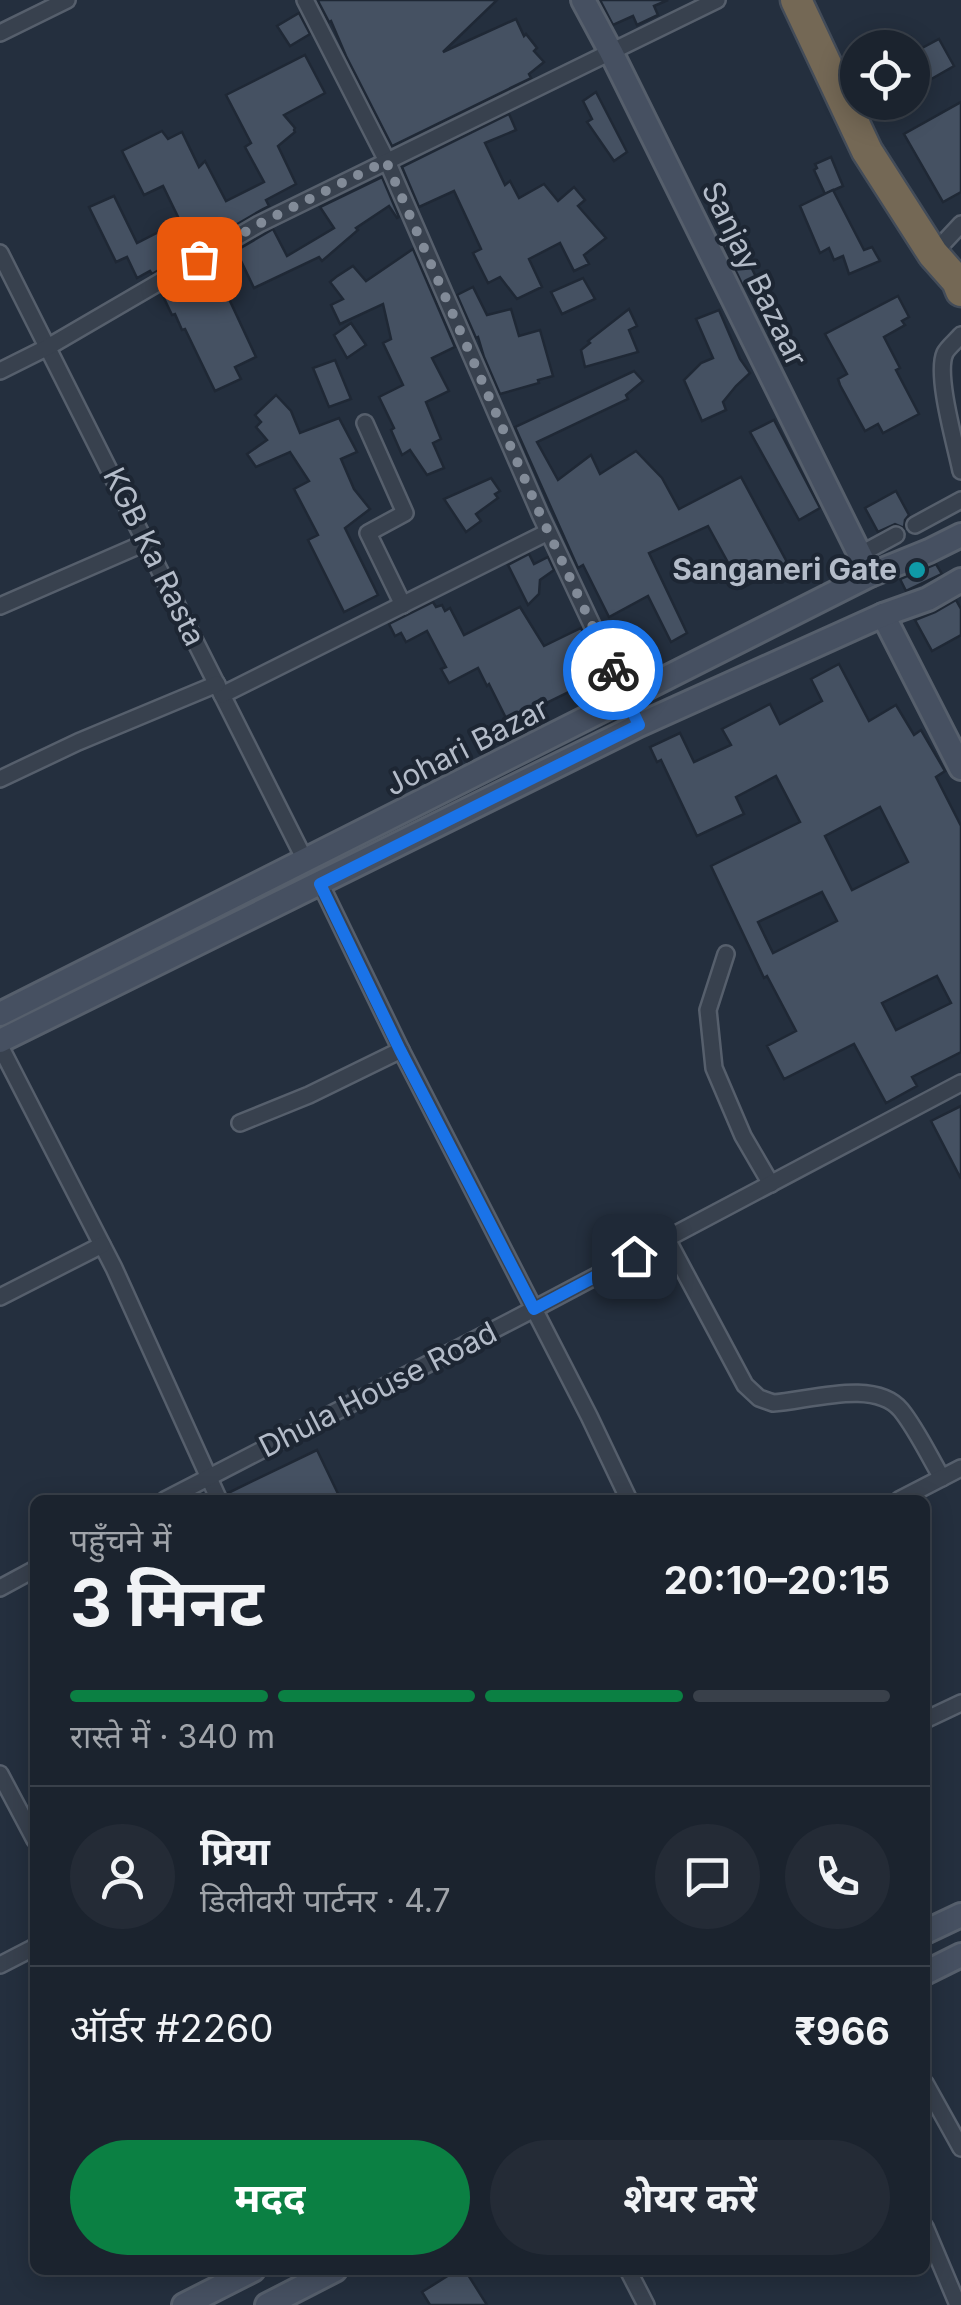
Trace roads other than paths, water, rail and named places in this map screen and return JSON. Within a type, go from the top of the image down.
[{"type":"highway","points":[[796,0],[867,151],[933,254],[960,285]]},
{"type":"street","points":[[0,33],[68,0]]},
{"type":"street","points":[[305,0],[386,161],[548,532],[639,725]]},
{"type":"street","name":"Sanjay Bazaar","points":[[582,0],[864,565]]},
{"type":"street","points":[[0,371],[259,224],[717,0]]},
{"type":"street","points":[[933,254],[961,224]]},
{"type":"street","name":"KGB Ka Rasta","points":[[0,253],[306,862]]},
{"type":"street","points":[[961,335],[945,354],[942,376],[961,471]]},
{"type":"street","points":[[365,423],[405,513],[368,533],[403,605]]},
{"type":"street","points":[[915,525],[961,500]]},
{"type":"street","points":[[0,779],[78,742],[219,690],[403,605],[548,532]]},
{"type":"street","points":[[864,565],[896,535]]},
{"type":"street","name":"Johari Bazar","points":[[0,1014],[627,699],[864,565],[929,551],[961,535]]},
{"type":"street","points":[[0,606],[147,542]]},
{"type":"street","name":"Johari Bazar","points":[[0,1044],[639,725],[882,615],[928,599],[961,580]]},
{"type":"street","points":[[882,615],[961,768]]},
{"type":"street","points":[[500,763],[513,787]]},
{"type":"street","points":[[320,884],[627,1495]]},
{"type":"street","points":[[726,954],[708,1010],[714,1068],[743,1136],[771,1184]]},
{"type":"street","points":[[0,1044],[102,1245],[217,1495]]},
{"type":"street","points":[[240,1122],[400,1050]]},
{"type":"street","name":"Dhula House Road","points":[[176,1495],[961,1083]]},
{"type":"street","points":[[667,1239],[745,1386],[772,1404],[862,1392],[882,1396],[899,1408],[942,1478]]},
{"type":"street","points":[[0,1298],[102,1245]]},
{"type":"street","points":[[910,1495],[961,1468]]},
{"type":"street","points":[[0,1588],[30,1573]]},
{"type":"street","points":[[930,1718],[961,1703]]},
{"type":"street","points":[[0,1776],[30,1831]]},
{"type":"street","points":[[930,1930],[961,1915]]},
{"type":"street","points":[[0,1965],[30,1950]]},
{"type":"street","points":[[930,1970],[961,1955]]},
{"type":"street","points":[[930,2092],[961,2148]]},
{"type":"street","points":[[930,2239],[958,2305]]},
{"type":"street","points":[[184,2305],[243,2275]]},
{"type":"street","points":[[274,2303],[326,2275]]},
{"type":"street","points":[[631,2275],[646,2305]]},
{"type":"place","name":"Sanganeri Gate","points":[[917,570]]}]
